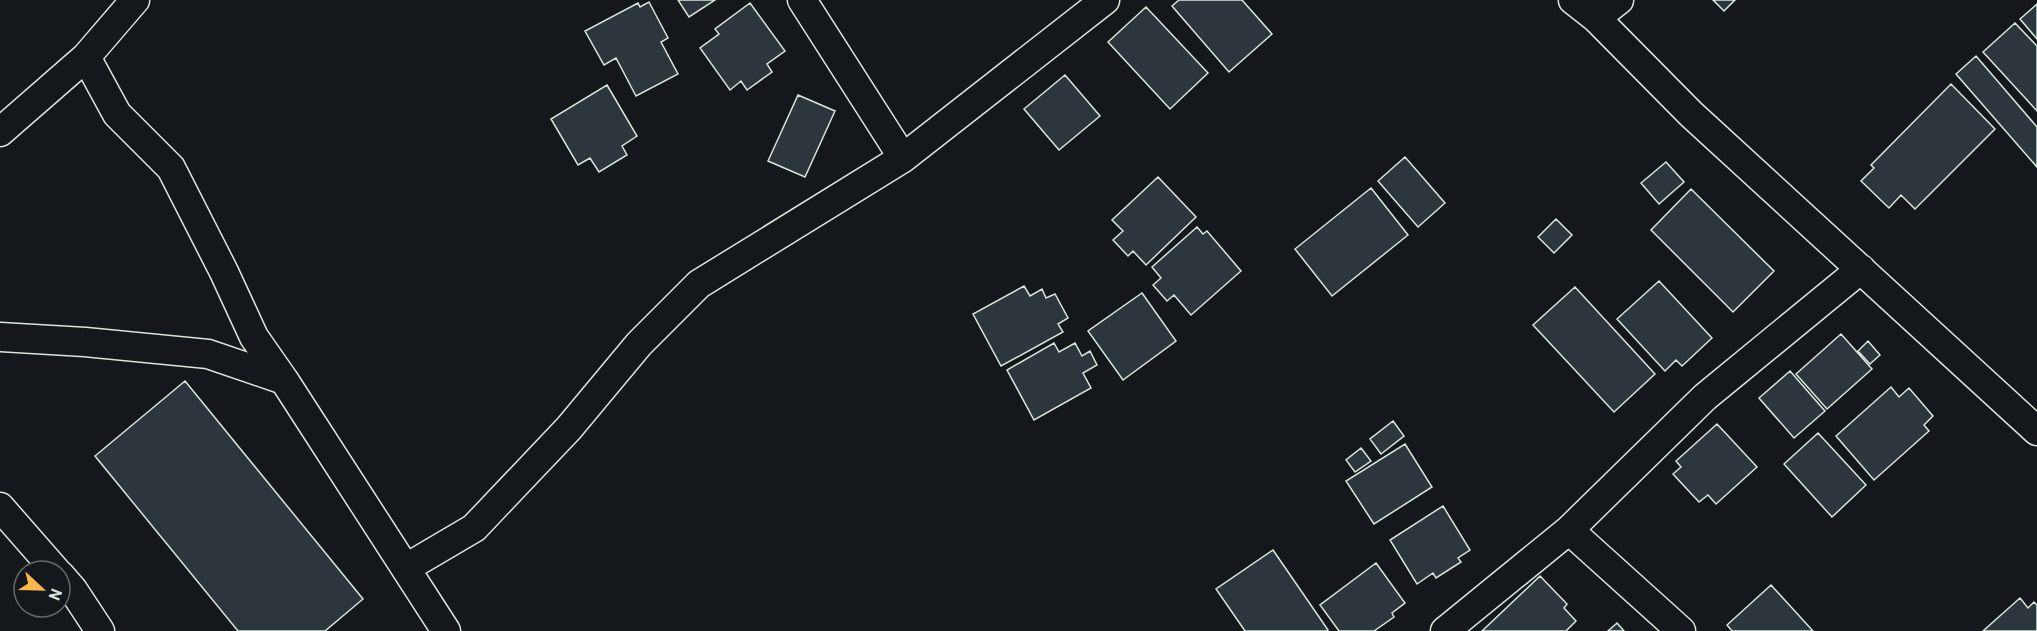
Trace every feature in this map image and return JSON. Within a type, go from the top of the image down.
[{"type":"street","points":[[0,132],[86,57],[135,0]]},
{"type":"street","points":[[802,0],[903,158]]},
{"type":"street","points":[[406,568],[474,528],[569,428],[639,344],[699,284],[903,158],[1105,0]]},
{"type":"street","points":[[1573,0],[1596,18],[1691,114],[2037,431]]},
{"type":"street","points":[[1596,18],[1619,0]]},
{"type":"street","points":[[86,57],[117,114],[171,168],[254,337],[446,631]]},
{"type":"street","points":[[1445,631],[1569,530],[1705,397],[1861,269]]},
{"type":"street","points":[[0,337],[85,342],[208,354],[284,380]]},
{"type":"street","points":[[0,507],[46,559]]},
{"type":"street","points":[[1569,530],[1681,631]]},
{"type":"street","points":[[72,589],[100,631]]},
{"type":"building","points":[[678,0],[715,0],[689,17]]},
{"type":"building","points":[[1179,0],[1242,0],[1272,34],[1229,72],[1172,6]]},
{"type":"building","points":[[1713,0],[1735,0],[1724,11]]},
{"type":"building","points":[[649,2],[668,38],[661,42],[678,74],[636,96],[616,58],[604,65],[585,31],[638,3],[640,7]]},
{"type":"building","points":[[750,3],[785,51],[767,64],[772,72],[747,90],[741,81],[730,90],[700,48],[719,34],[715,29]]},
{"type":"building","points":[[2037,4],[2037,39],[2020,19]]},
{"type":"building","points":[[1146,7],[1208,73],[1170,109],[1108,42]]},
{"type":"building","points":[[2015,23],[2037,46],[2037,111],[1983,52]]},
{"type":"building","points":[[1976,56],[2037,127],[2037,167],[1956,74]]},
{"type":"building","points":[[1065,75],[1100,116],[1059,150],[1024,109]]},
{"type":"building","points":[[1951,84],[1995,129],[1915,209],[1901,195],[1889,208],[1861,181],[1874,168],[1871,165]]},
{"type":"building","points":[[607,85],[637,136],[622,146],[627,155],[599,172],[590,158],[578,165],[551,119]]},
{"type":"building","points":[[798,95],[835,111],[805,177],[768,161]]},
{"type":"building","points":[[1405,157],[1445,203],[1418,227],[1378,181]]},
{"type":"building","points":[[1666,162],[1684,182],[1659,204],[1641,183]]},
{"type":"building","points":[[1158,177],[1196,217],[1146,265],[1133,251],[1128,256],[1113,240],[1123,231],[1112,220]]},
{"type":"building","points":[[1371,188],[1408,235],[1332,296],[1295,249]]},
{"type":"building","points":[[1691,189],[1774,271],[1733,312],[1651,230]]},
{"type":"building","points":[[1556,219],[1572,235],[1554,253],[1538,237]]},
{"type":"building","points":[[1197,227],[1203,234],[1207,231],[1241,271],[1191,315],[1174,295],[1167,301],[1153,285],[1161,278],[1152,267]]},
{"type":"building","points":[[1659,281],[1712,338],[1682,366],[1676,360],[1665,371],[1617,319]]},
{"type":"building","points":[[1024,286],[1030,296],[1042,289],[1046,298],[1055,294],[1068,318],[1058,324],[1063,332],[1001,366],[973,314]]},
{"type":"building","points":[[1575,287],[1655,374],[1614,412],[1533,325]]},
{"type":"building","points":[[1142,293],[1176,341],[1123,380],[1088,331]]},
{"type":"building","points":[[1841,334],[1872,369],[1827,409],[1796,374]]},
{"type":"building","points":[[1868,341],[1880,355],[1870,364],[1858,351]]},
{"type":"building","points":[[1054,343],[1059,352],[1075,343],[1082,356],[1090,351],[1097,365],[1083,373],[1091,388],[1034,420],[1007,370]]},
{"type":"building","points":[[1790,371],[1825,411],[1794,438],[1759,398]]},
{"type":"building","points":[[185,381],[363,599],[325,631],[238,631],[95,456]]},
{"type":"building","points":[[1891,387],[1899,397],[1909,388],[1933,416],[1924,425],[1929,431],[1874,480],[1836,436]]},
{"type":"building","points":[[1393,421],[1404,436],[1381,454],[1370,439]]},
{"type":"building","points":[[1717,424],[1757,467],[1716,504],[1708,495],[1699,502],[1673,474],[1681,467],[1676,461]]},
{"type":"building","points":[[1818,433],[1866,485],[1832,517],[1784,464]]},
{"type":"building","points":[[1405,444],[1432,487],[1374,524],[1346,481]]},
{"type":"building","points":[[1361,448],[1371,461],[1355,472],[1346,460]]},
{"type":"building","points":[[1443,506],[1470,550],[1458,558],[1461,562],[1436,578],[1433,573],[1417,584],[1390,540]]},
{"type":"building","points":[[1273,550],[1328,630],[1245,631],[1216,589]]},
{"type":"building","points":[[1376,563],[1405,603],[1392,613],[1394,617],[1374,631],[1339,631],[1320,605]]},
{"type":"building","points":[[1540,576],[1567,604],[1564,608],[1576,621],[1566,631],[1482,631]]},
{"type":"building","points":[[1771,585],[1813,631],[1732,631],[1727,625]]},
{"type":"building","points":[[2020,598],[2028,608],[2034,602],[2037,605],[2037,631],[1983,631]]},
{"type":"building","points":[[1617,623],[1624,631],[1608,631]]}]
